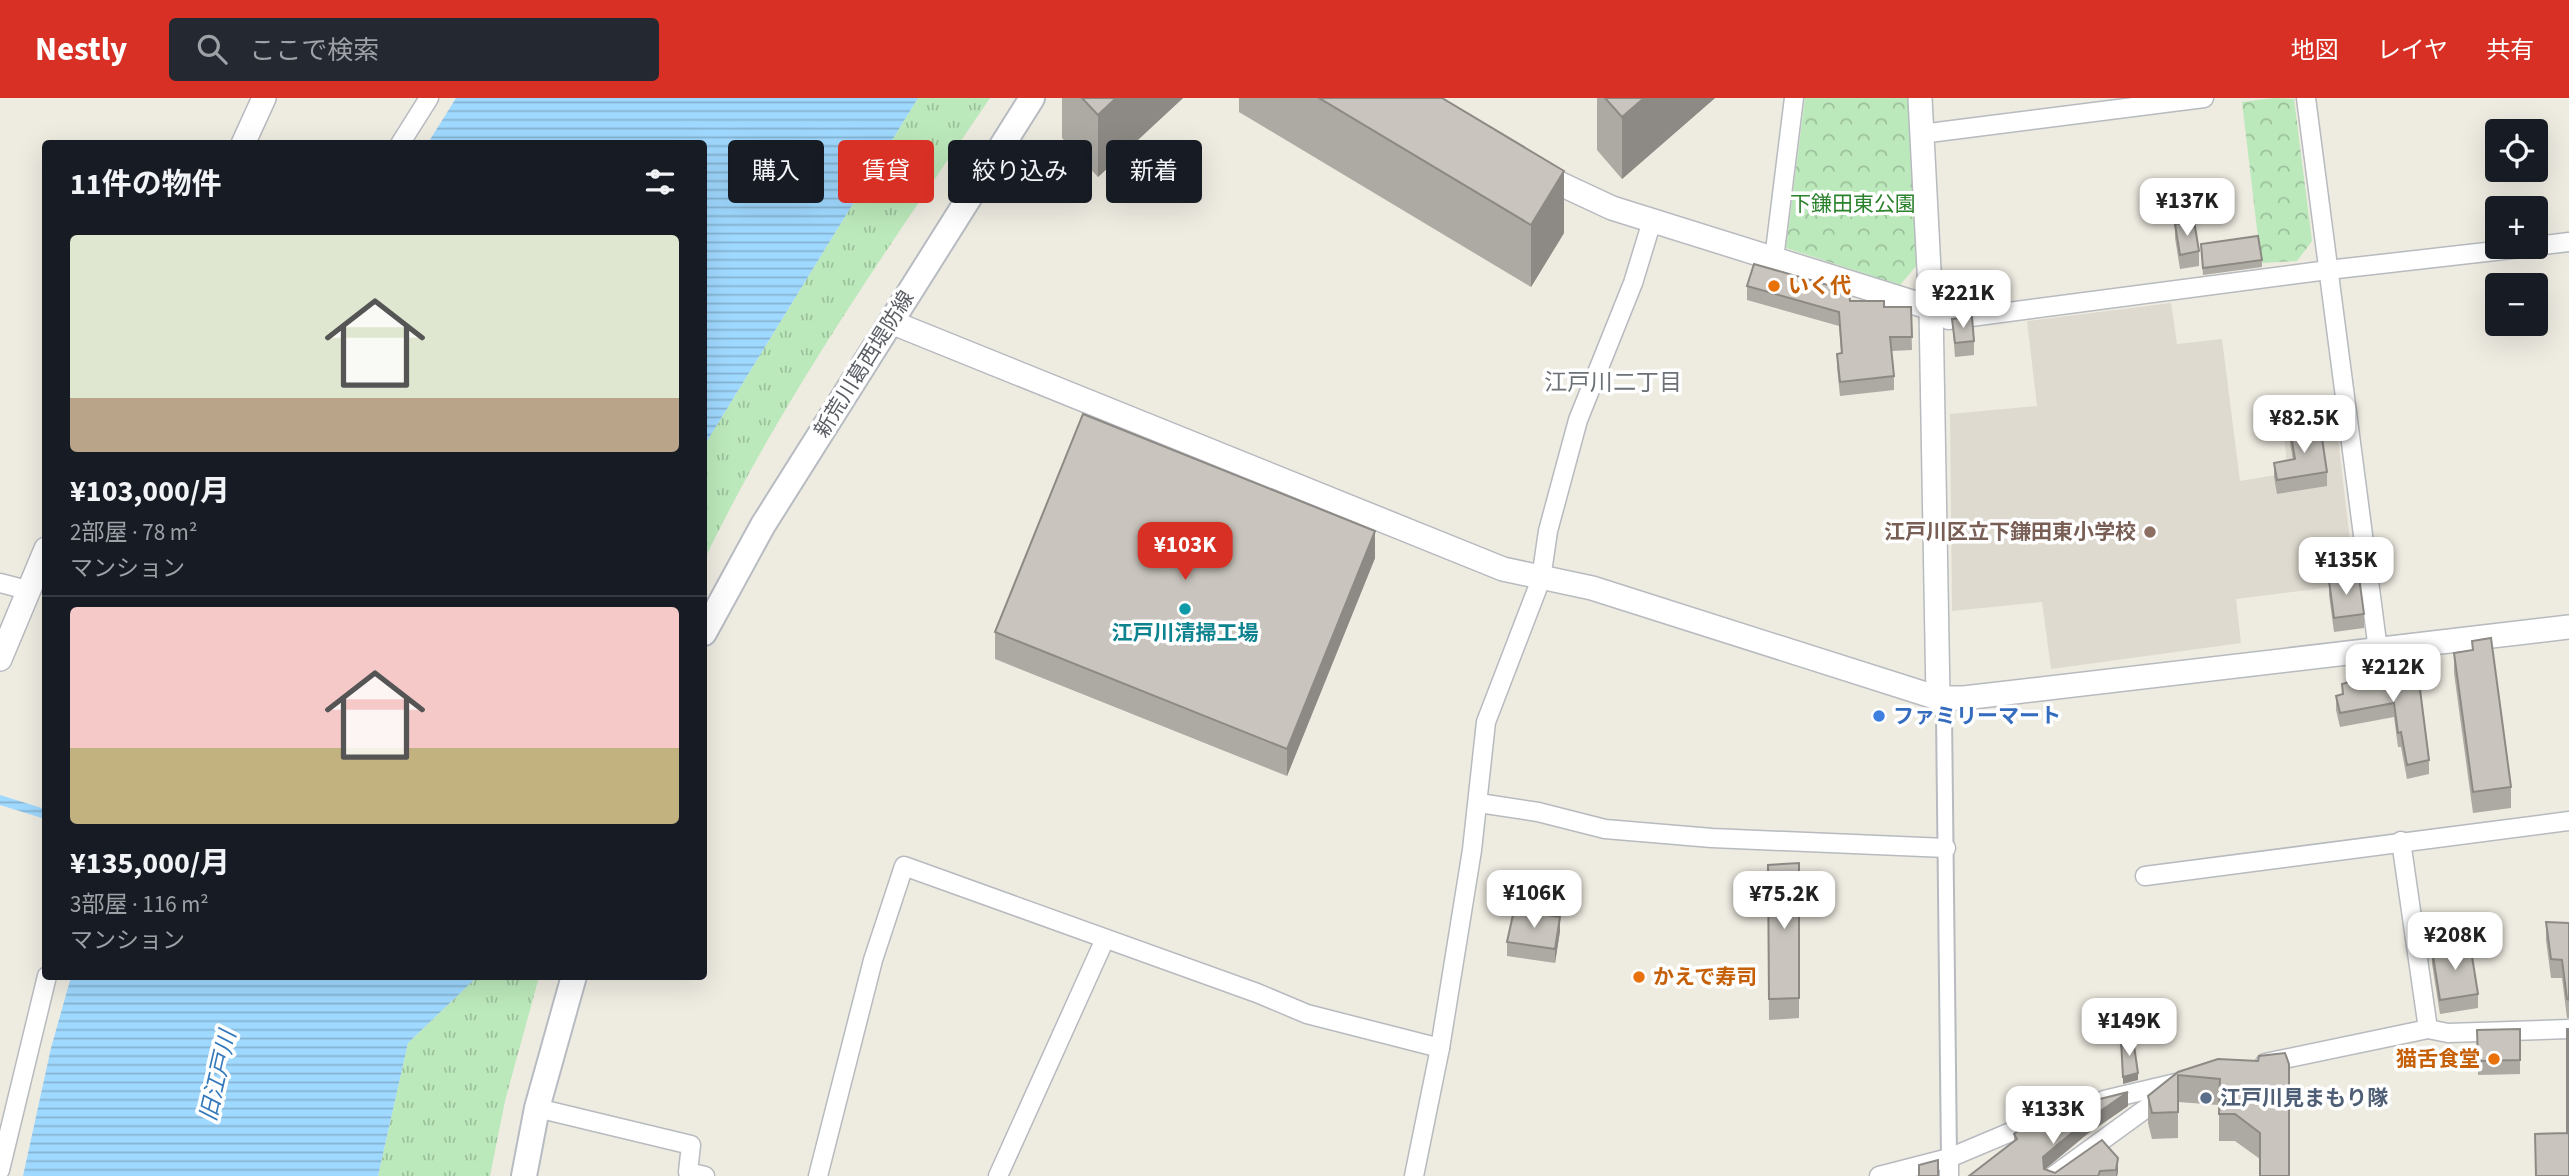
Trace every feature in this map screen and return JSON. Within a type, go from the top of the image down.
[{"type":"main road","name":"新荒川葛西堤防線","points":[[707,628],[763,525],[1032,98]]},
{"type":"main road","points":[[524,1176],[537,1108],[573,980]]},
{"type":"street","points":[[245,140],[264,98]]},
{"type":"street","points":[[403,140],[429,98]]},
{"type":"street","points":[[1773,259],[1794,98]]},
{"type":"street","points":[[1920,98],[1931,308],[1938,698],[1944,714],[1949,1167]]},
{"type":"street","points":[[1921,134],[2204,98]]},
{"type":"street","points":[[2306,98],[2378,650]]},
{"type":"street","points":[[1515,161],[1612,208],[1931,308],[1948,320],[2485,252]]},
{"type":"street","points":[[1414,1176],[1440,1048],[1479,803],[1486,722],[1541,579],[1548,531],[1578,420],[1633,282],[1652,221]]},
{"type":"street","points":[[2548,245],[2569,242]]},
{"type":"street","points":[[891,321],[1503,569],[1592,588],[1938,698],[1964,698],[2569,626]]},
{"type":"street","points":[[0,659],[42,558]]},
{"type":"street","points":[[0,583],[27,590]]},
{"type":"street","points":[[1479,803],[1538,812],[1605,829],[1712,838],[1946,848]]},
{"type":"street","points":[[2145,876],[2569,821]]},
{"type":"street","points":[[2401,841],[2428,1029]]},
{"type":"street","points":[[818,1176],[873,960],[904,866],[1257,993],[1307,1014],[1440,1048]]},
{"type":"street","points":[[998,1176],[1105,939]]},
{"type":"street","points":[[0,1170],[46,980]]},
{"type":"street","points":[[2252,1066],[2428,1029],[2448,1033],[2569,1029]]},
{"type":"street","points":[[2053,1176],[2191,1079],[2086,1105]]},
{"type":"street","points":[[537,1108],[691,1145],[688,1172],[705,1176]]},
{"type":"street","points":[[1880,1176],[1949,1167],[2060,1111]]},
{"type":"shaded area","name":"江戸川区立下鎌田東小学校","points":[[2171,303],[2177,344],[2222,339],[2240,481],[2288,473],[2281,409],[2334,403],[2355,584],[2236,599],[2241,643],[2051,669],[2042,602],[1952,611],[1950,414],[2037,406],[2027,321]]},
{"type":"green space","points":[[918,98],[990,98],[962,140],[948,140],[948,160],[934,181],[934,140],[892,140]]},
{"type":"green space","name":"下鎌田東公園","points":[[1805,98],[1910,98],[1917,265],[1900,285],[1786,248]]},
{"type":"green space","points":[[2274,98],[2294,99],[2312,241],[2297,261],[2261,263],[2242,102]]},
{"type":"green space","points":[[853,203],[919,203],[802,382],[707,554],[707,441]]},
{"type":"green space","points":[[474,980],[538,980],[505,1101],[490,1176],[378,1176],[408,1043]]},
{"type":"water","points":[[456,98],[918,98],[892,140],[838,140],[838,203],[853,203],[707,441],[707,140],[430,140]]},
{"type":"water","points":[[0,795],[42,808],[42,818],[0,805]]},
{"type":"water","name":"旧江戸川","points":[[70,980],[474,980],[408,1043],[378,1176],[23,1176],[51,1048]]},
{"type":"building","points":[[1082,98],[1116,98],[1098,115]]},
{"type":"building","points":[[1319,98],[1442,98],[1564,171],[1531,225]]},
{"type":"building","points":[[1605,98],[1644,98],[1622,117]]},
{"type":"building","points":[[2194,221],[2199,251],[2180,255],[2175,224]]},
{"type":"building","points":[[2258,236],[2262,260],[2203,268],[2201,244]]},
{"type":"building","points":[[1754,264],[1849,291],[1850,301],[1884,301],[1884,307],[1911,307],[1912,337],[1890,337],[1894,376],[1840,382],[1837,354],[1842,353],[1839,312],[1747,286]]},
{"type":"building","points":[[1972,317],[1974,341],[1955,343],[1952,319]]},
{"type":"building","name":"江戸川清掃工場","points":[[1083,414],[1375,531],[1287,749],[995,632]]},
{"type":"building","points":[[2320,425],[2327,472],[2277,480],[2274,463],[2295,459],[2290,429]]},
{"type":"building","points":[[2359,577],[2364,614],[2334,618],[2329,581]]},
{"type":"building","points":[[2491,638],[2511,787],[2473,792],[2454,653],[2473,650],[2472,641]]},
{"type":"building","points":[[2416,658],[2429,760],[2407,765],[2401,732],[2398,733],[2394,703],[2340,713],[2336,696],[2343,694],[2342,684],[2398,669],[2397,660]]},
{"type":"building","points":[[1799,863],[1799,998],[1769,999],[1768,865]]},
{"type":"building","points":[[1514,910],[1560,917],[1555,949],[1507,942]]},
{"type":"building","points":[[2546,922],[2569,923],[2569,1000],[2562,960],[2551,959]]},
{"type":"building","points":[[2470,944],[2478,994],[2440,1000],[2432,950]]},
{"type":"building","points":[[2520,1029],[2520,1060],[2478,1061],[2477,1030]]},
{"type":"building","points":[[2567,1029],[2569,1176],[2536,1176],[2535,1134],[2567,1133]]},
{"type":"building","points":[[2133,1039],[2138,1073],[2123,1077],[2121,1040]]},
{"type":"building","points":[[2285,1053],[2289,1064],[2289,1176],[2260,1176],[2260,1133],[2235,1114],[2219,1114],[2220,1079],[2178,1075],[2178,1112],[2152,1113],[2148,1096],[2178,1072],[2218,1059],[2258,1061],[2259,1056]]},
{"type":"building","points":[[2128,1092],[2086,1121],[2043,1157],[2044,1169],[2055,1173],[2102,1140],[2118,1158],[2116,1170],[2100,1171],[2098,1176],[1969,1176],[2017,1139],[2014,1134],[2029,1122],[2064,1108]]},
{"type":"building","points":[[1938,1160],[1938,1176],[1919,1176],[1919,1165]]},
{"type":"place","name":"いく代","points":[[1774,286]]},
{"type":"place","name":"江戸川区立下鎌田東小学校","points":[[2150,532]]},
{"type":"place","name":"江戸川清掃工場","points":[[1185,609]]},
{"type":"place","name":"ファミリーマート","points":[[1879,716]]},
{"type":"place","name":"かえで寿司","points":[[1639,977]]},
{"type":"place","name":"猫舌食堂","points":[[2494,1059]]},
{"type":"place","name":"江戸川見まもり隊","points":[[2206,1098]]},
{"type":"district","name":"江戸川二丁目","points":[[1613,382]]}]
